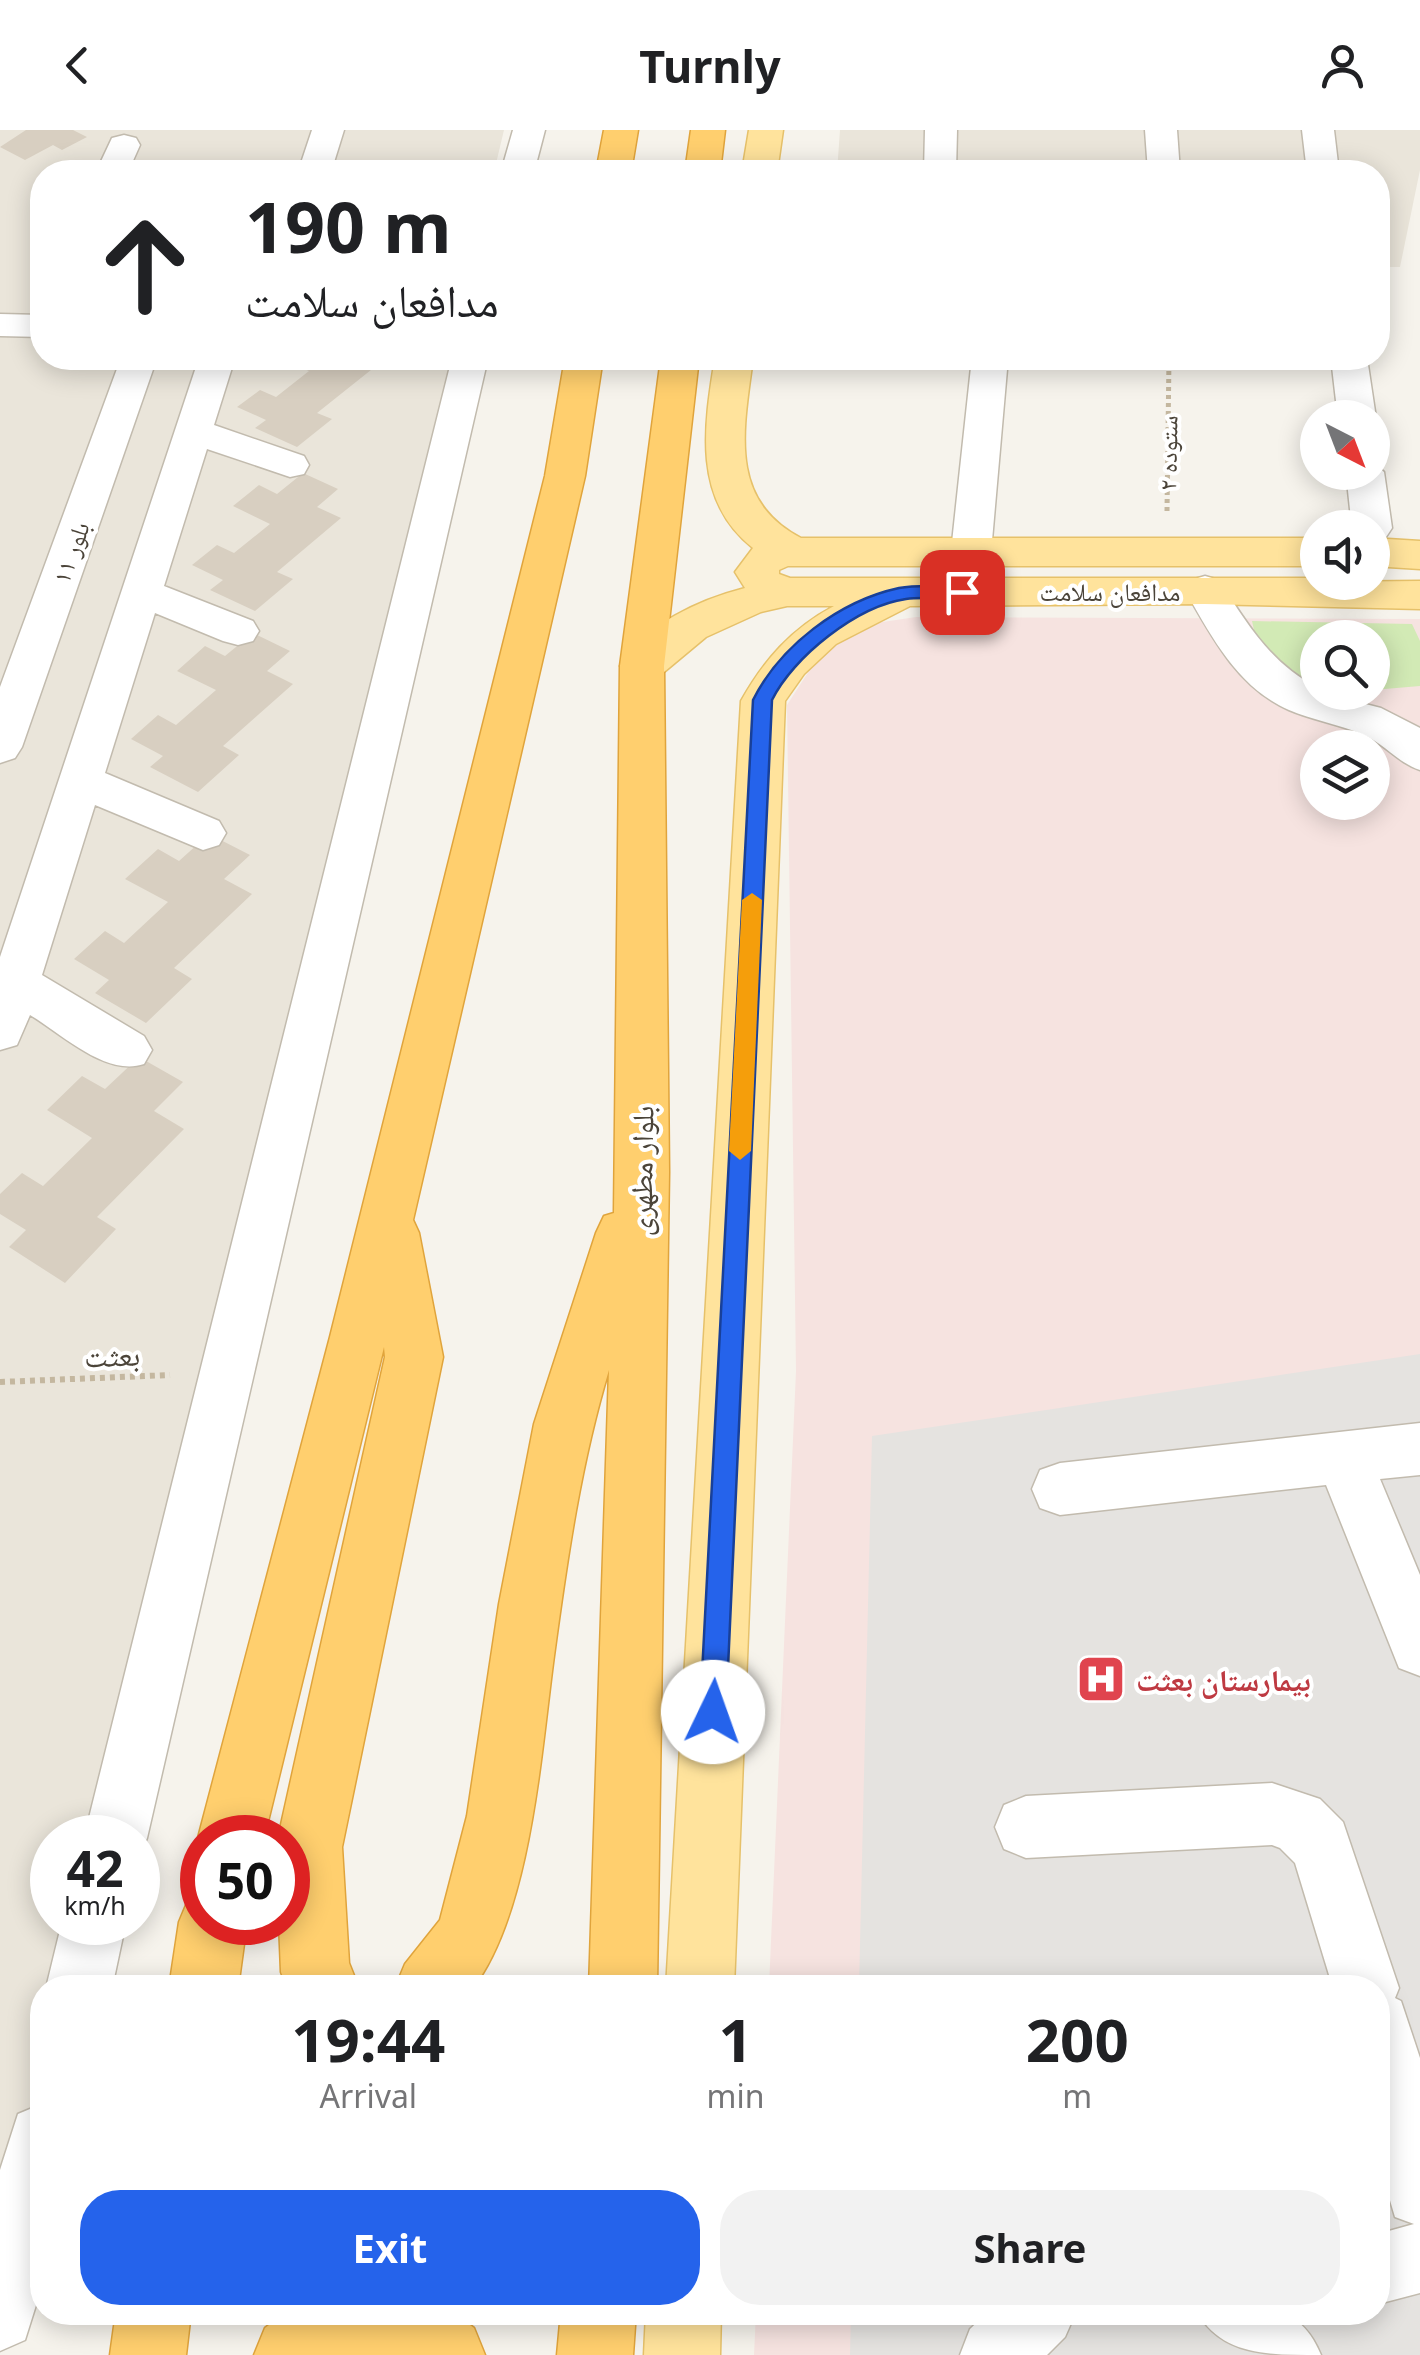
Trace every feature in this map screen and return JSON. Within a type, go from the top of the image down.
[{"type":"highway","points":[[616,160],[621,130]]},
{"type":"highway","points":[[704,160],[708,130]]},
{"type":"highway","points":[[237,1815],[388,1211],[565,476],[582,370]]},
{"type":"highway","name":"بلوار مطهری","points":[[624,1975],[642,1172],[642,666],[679,370]]},
{"type":"highway","points":[[439,1975],[469,1938],[500,1816],[530,1604],[563,1424],[642,1172]]},
{"type":"highway","points":[[316,1975],[309,1848],[414,1357],[388,1211]]},
{"type":"highway","points":[[205,1975],[210,1945]]},
{"type":"highway","points":[[148,2355],[152,2325]]},
{"type":"highway","points":[[292,2355],[324,2331],[346,2325]]},
{"type":"highway","points":[[384,2325],[410,2328],[446,2355]]},
{"type":"highway","points":[[596,2355],[598,2325]]},
{"type":"main road","points":[[762,160],[766,130]]},
{"type":"main road","points":[[733,370],[724,460],[729,486],[738,504],[790,572]]},
{"type":"main road","points":[[1390,545],[1420,555]]},
{"type":"main road","name":"مدافعان سلامت","points":[[642,666],[672,637],[712,613],[754,597],[790,572],[970,552],[1300,552]]},
{"type":"main road","name":"مدافعان سلامت","points":[[790,572],[901,593],[1206,590],[1420,595]]},
{"type":"main road","points":[[701,1975],[763,700],[774,677],[817,635],[852,613],[901,593]]},
{"type":"main road","points":[[682,2355],[683,2325]]},
{"type":"street","points":[[319,160],[328,130]]},
{"type":"street","points":[[521,160],[530,130]]},
{"type":"street","points":[[940,160],[941,130]]},
{"type":"street","points":[[1161,130],[1163,160]]},
{"type":"street","points":[[1318,130],[1322,160]]},
{"type":"street","points":[[0,325],[30,326]]},
{"type":"street","name":"بلور ۱۱","points":[[0,746],[135,370]]},
{"type":"street","points":[[0,1030],[213,370]]},
{"type":"street","points":[[120,1815],[467,370]]},
{"type":"street","points":[[970,552],[989,370]]},
{"type":"street","points":[[1351,370],[1355,400]]},
{"type":"street","points":[[193,431],[290,465]]},
{"type":"street","points":[[1206,590],[1228,630],[1257,667],[1277,684],[1302,698],[1413,738]]},
{"type":"street","points":[[141,592],[238,630]]},
{"type":"street","points":[[81,781],[203,832]]},
{"type":"street","points":[[16,982],[127,1050]]},
{"type":"street","points":[[1060,1489],[1420,1448]]},
{"type":"street","points":[[1343,1458],[1420,1647]]},
{"type":"street","points":[[1026,1826],[1272,1814],[1298,1821],[1321,1844],[1362,1975]]},
{"type":"street","points":[[81,1975],[88,1945]]},
{"type":"street","points":[[1395,2040],[1420,2192]]},
{"type":"street","points":[[0,2315],[30,2189]]},
{"type":"street","points":[[1390,2266],[1420,2258]]},
{"type":"street","points":[[996,2355],[1027,2325]]},
{"type":"street","points":[[1249,2325],[1285,2355]]},
{"type":"path","name":"ستوده ۲","points":[[1166,549],[1169,370]]},
{"type":"path","name":"بعثت","points":[[0,1382],[226,1372]]},
{"type":"shaded area","points":[[0,130],[504,130],[497,160],[30,160],[30,370],[448,370],[113,1815],[30,1815],[30,1945],[83,1945],[76,1975],[30,1975],[30,2171],[0,2302]]},
{"type":"shaded area","points":[[840,130],[1420,130],[1420,170],[1400,267],[1390,267],[1390,160],[838,160]]},
{"type":"shaded area","name":"بیمارستان بعثت","points":[[916,617],[1420,619],[1420,2355],[754,2355],[755,2325],[1390,2325],[1390,1975],[770,1975],[796,1371],[787,705],[809,671],[836,642],[876,623]]},
{"type":"shaded area","points":[[1420,1354],[1420,2355],[850,2355],[851,2325],[1390,2325],[1390,1975],[859,1975],[872,1436]]},
{"type":"green space","points":[[1252,621],[1300,622],[1300,679],[1259,653]]},
{"type":"green space","points":[[1390,624],[1412,624],[1420,641],[1420,686],[1390,689]]},
{"type":"building","points":[[26,130],[73,130],[87,137],[62,150],[53,145],[25,160],[0,147]]},
{"type":"building","points":[[371,370],[317,413],[332,419],[297,447],[255,428],[266,420],[237,407],[260,390],[276,397],[309,371]]},
{"type":"building","points":[[303,473],[338,489],[317,507],[341,518],[277,572],[293,579],[255,611],[210,590],[223,580],[192,565],[217,545],[234,553],[270,524],[233,506],[259,485],[277,494]]},
{"type":"building","points":[[253,633],[290,651],[267,671],[293,684],[223,746],[239,755],[198,792],[150,767],[163,756],[131,739],[158,715],[176,725],[216,690],[177,671],[205,646],[225,656]]},
{"type":"building","points":[[209,834],[250,855],[224,879],[252,894],[174,968],[192,979],[146,1023],[95,993],[109,980],[74,959],[105,931],[124,943],[168,902],[125,879],[158,849],[179,861]]},
{"type":"building","points":[[139,1057],[183,1082],[154,1111],[184,1129],[97,1217],[116,1229],[65,1283],[9,1247],[26,1230],[0,1214],[0,1194],[22,1173],[43,1186],[92,1138],[47,1110],[82,1076],[105,1089]]},
{"type":"slow traffic","points":[[740,1151],[752,900]]},
{"type":"place","name":"بیمارستان بعثت","points":[[1101,1679]]},
{"type":"route","points":[[713,1712],[763,700],[774,677],[795,656],[817,635],[852,613],[901,593],[962,592]]}]
